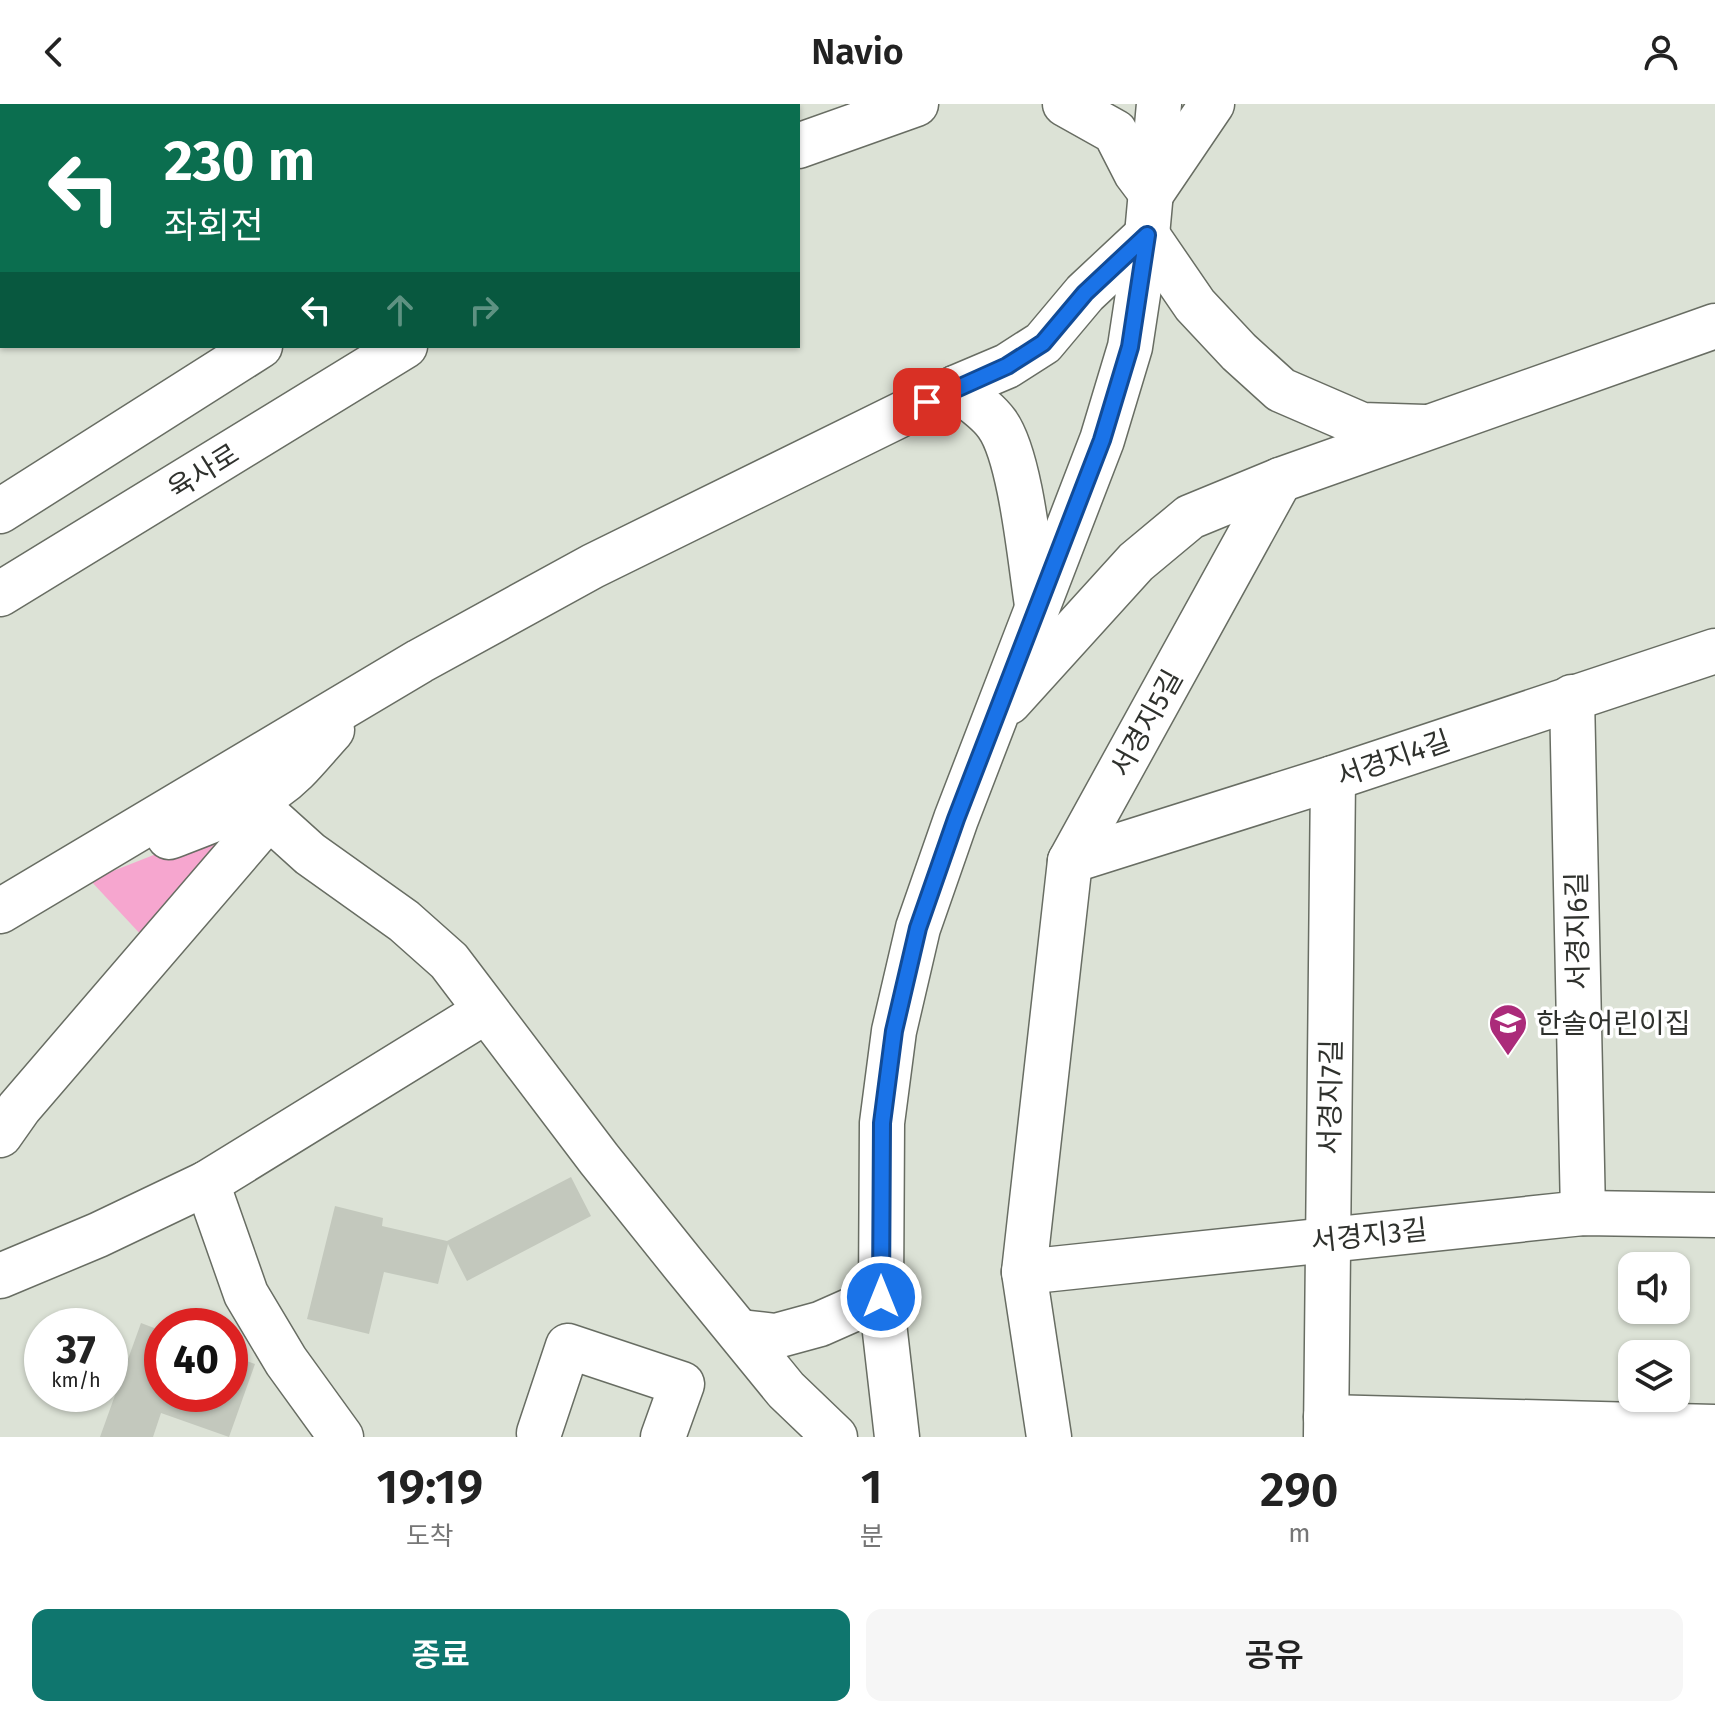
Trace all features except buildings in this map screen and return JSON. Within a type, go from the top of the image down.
[{"type":"street","points":[[800,145],[916,104]]},
{"type":"street","points":[[1065,104],[1115,132],[1136,173],[1149,214],[1195,305],[1239,352],[1281,390],[1362,425],[1425,427]]},
{"type":"street","points":[[897,1437],[881,1297],[882,1123],[894,1031],[918,928],[994,719],[1102,440],[1130,347],[1149,214],[1159,104]]},
{"type":"street","points":[[0,911],[420,661],[593,566],[955,388],[1007,366],[1043,343],[1149,214],[1212,104]]},
{"type":"street","points":[[994,719],[1136,562],[1190,517],[1425,427],[1715,326]]},
{"type":"street","points":[[0,511],[257,348]]},
{"type":"street","name":"육사로","points":[[0,594],[402,348]]},
{"type":"street","points":[[955,388],[982,407],[998,426],[1013,460],[1037,605]]},
{"type":"street","name":"서경지5길","points":[[1049,1437],[1024,1272],[1070,861],[1280,480]]},
{"type":"street","name":"서경지4길","points":[[1070,861],[1333,778],[1715,651]]},
{"type":"street","points":[[0,1135],[264,807],[362,696]]},
{"type":"street","name":"서경지6길","points":[[1572,697],[1583,1213]]},
{"type":"street","name":"서경지7길","points":[[1333,778],[1326,1427],[1715,1427]]},
{"type":"street","points":[[54,878],[214,820],[264,807]]},
{"type":"street","points":[[264,807],[310,854],[404,921],[449,961],[609,1171],[786,1390],[835,1437]]},
{"type":"street","points":[[0,1276],[98,1235],[207,1183],[486,1011]]},
{"type":"street","points":[[207,1183],[246,1294],[286,1361],[341,1437]]},
{"type":"street","name":"서경지3길","points":[[1024,1272],[1583,1213],[1715,1215]]},
{"type":"street","points":[[741,1332],[776,1336],[820,1324],[881,1297]]},
{"type":"street","points":[[539,1436],[568,1346],[682,1384],[663,1437]]},
{"type":"shaded area","points":[[230,825],[236,835],[144,938],[90,880]]},
{"type":"place","name":"한솔어린이집","points":[[1508,1057]]},
{"type":"route","points":[[881,1297],[882,1123],[894,1031],[918,928],[956,819],[1102,440],[1130,347],[1147,235],[1085,293],[1043,343],[1007,366],[927,402]]}]
